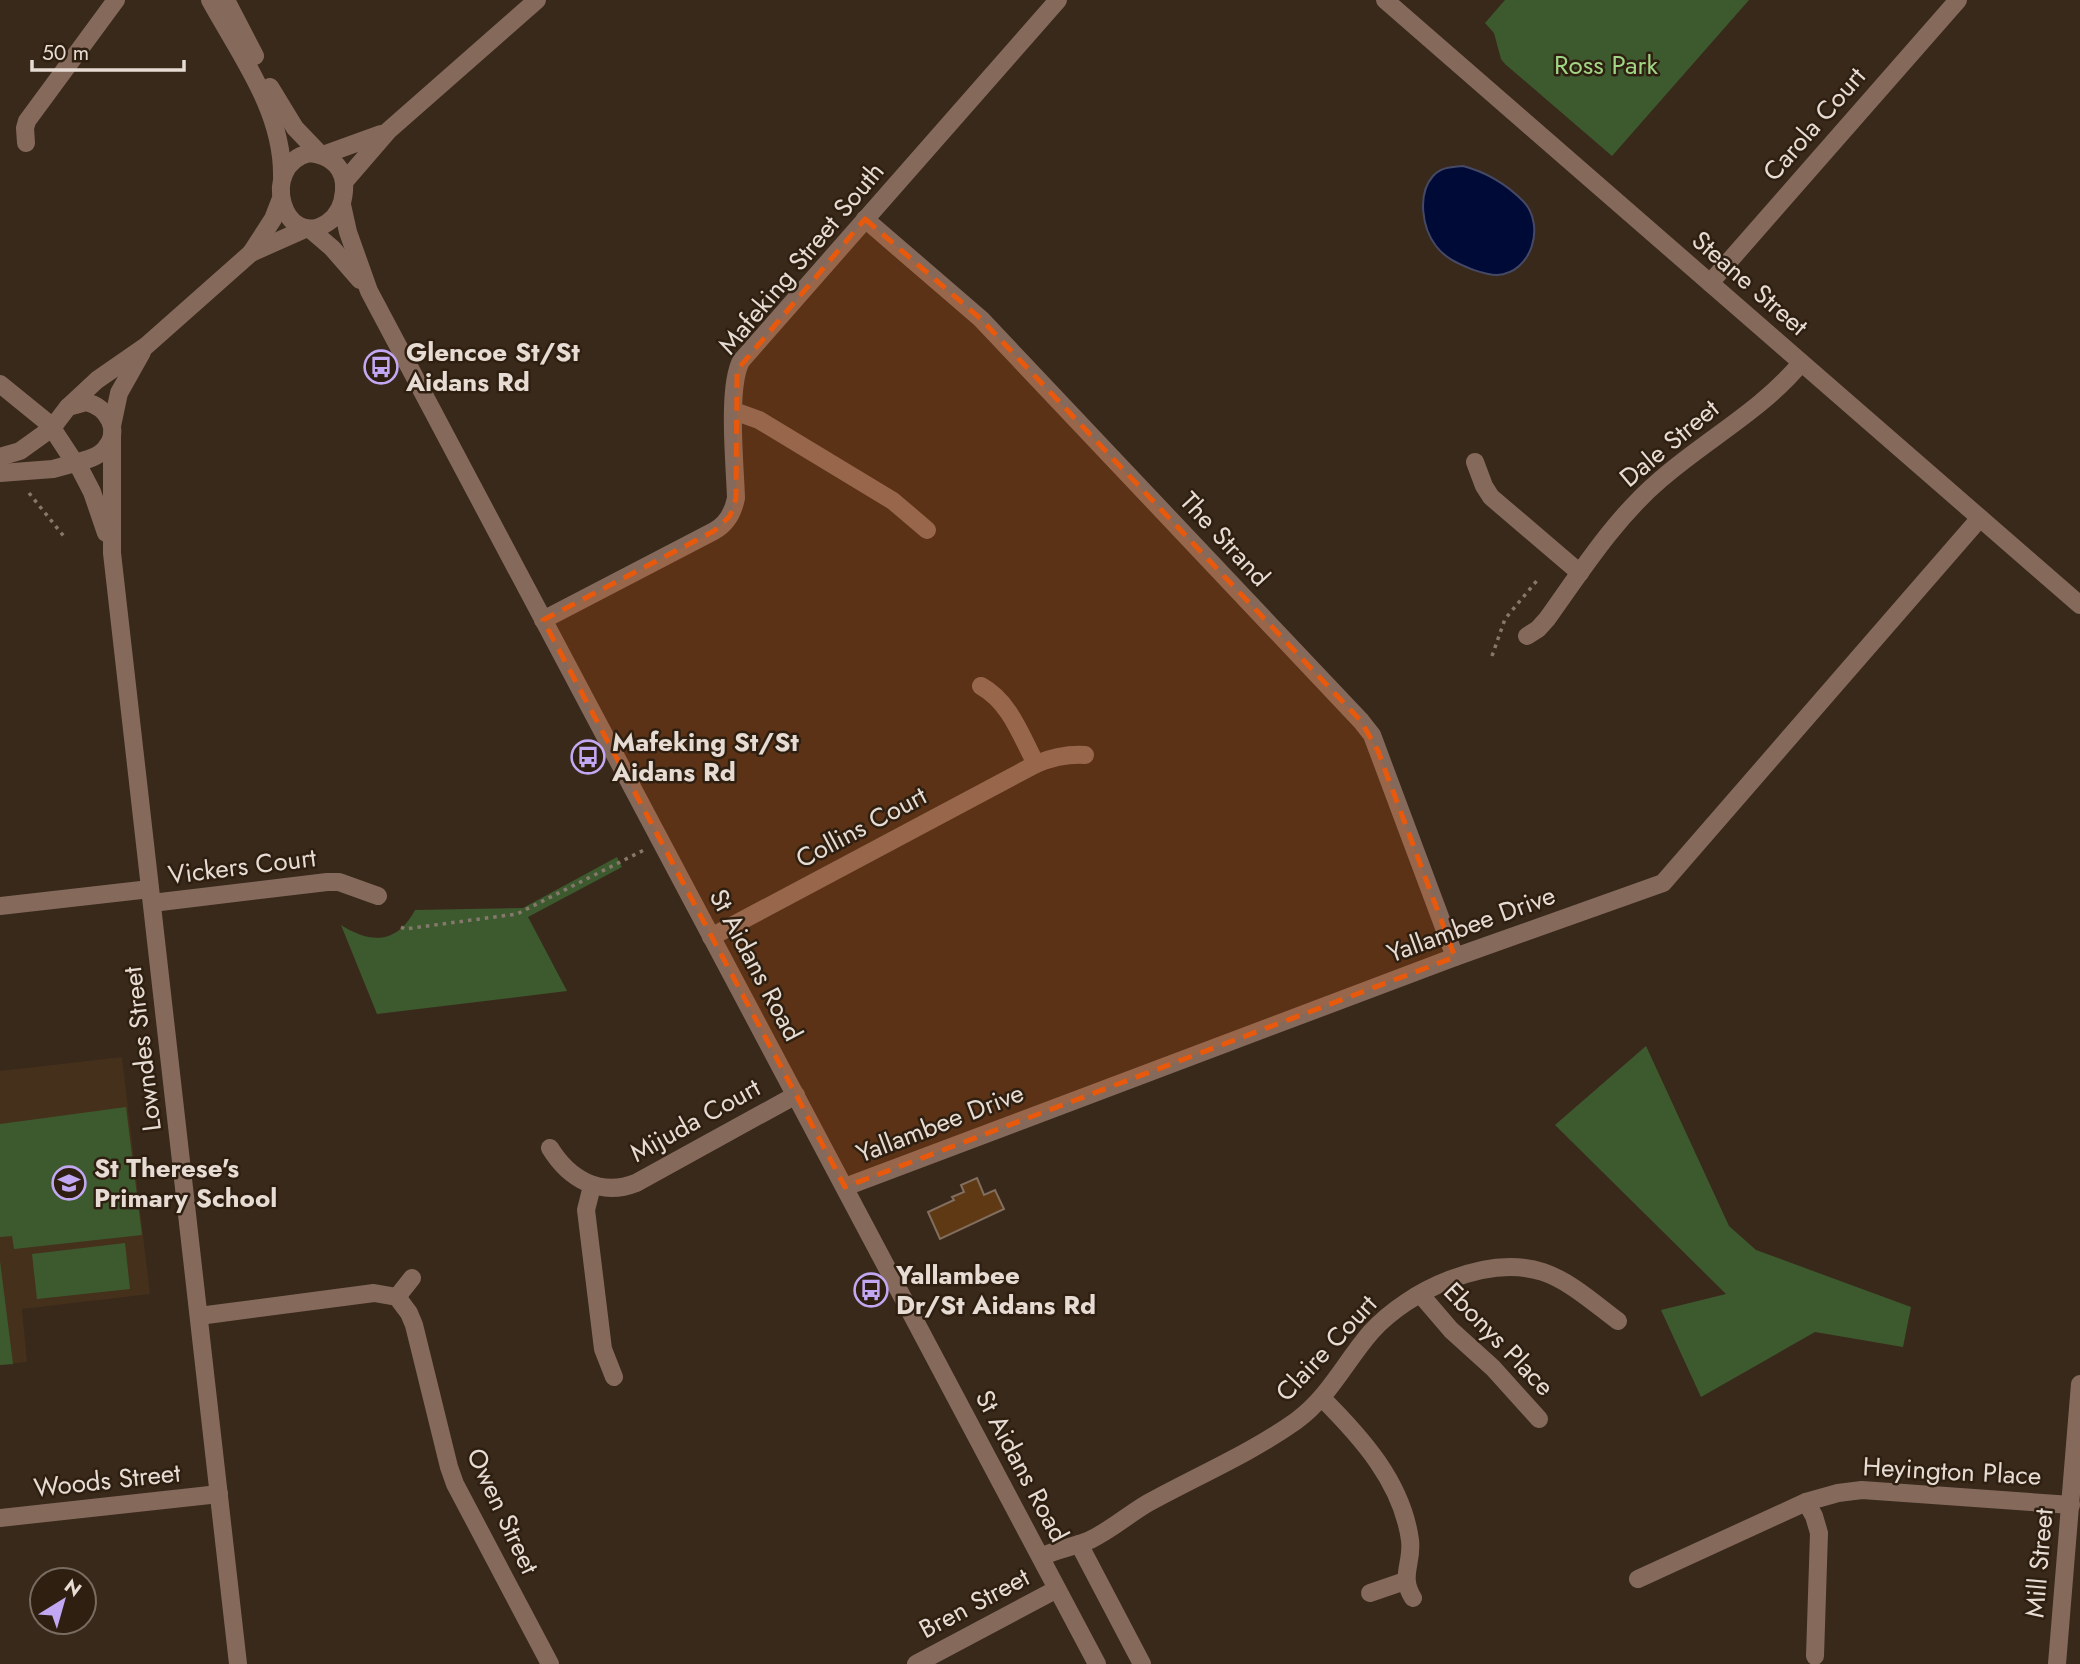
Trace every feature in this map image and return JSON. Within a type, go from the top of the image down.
[{"type":"street","points":[[26,143],[24,128],[27,121],[116,0]]},
{"type":"street","points":[[0,457],[20,451],[52,427],[68,407],[97,380],[146,346],[251,253],[273,219],[280,201],[282,178],[279,137],[271,115],[211,0]]},
{"type":"street","points":[[226,0],[282,109],[307,143],[334,162],[345,182]]},
{"type":"street","points":[[251,253],[331,220],[342,205],[345,182],[388,131],[537,0]]},
{"type":"street","name":"Mafeking Street South","points":[[543,620],[724,523],[734,508],[736,498],[734,379],[741,361],[1058,0]]},
{"type":"street","name":"Steane Street","points":[[1385,0],[2080,605]]},
{"type":"street","name":"Carola Court","points":[[1710,283],[1958,0]]},
{"type":"street","points":[[282,178],[293,160],[309,153],[322,155],[356,145],[388,131]]},
{"type":"street","points":[[280,201],[290,218],[308,230]]},
{"type":"street","name":"St Aidans Road","points":[[342,205],[369,291],[1097,1664]]},
{"type":"street","name":"The Strand","points":[[865,219],[981,319],[1361,721],[1375,743],[1455,957]]},
{"type":"street","name":"St Aidans Road","points":[[308,230],[332,248],[369,291]]},
{"type":"street","name":"Lowndes Street","points":[[146,346],[119,393],[112,430],[112,553],[238,1664]]},
{"type":"street","name":"Dale Street","points":[[1527,636],[1547,620],[1603,542],[1643,496],[1775,391],[1801,363]]},
{"type":"street","points":[[0,384],[52,427],[76,463]]},
{"type":"street","points":[[0,473],[42,470],[76,463],[104,450],[112,430],[109,417],[95,404],[86,402],[68,407]]},
{"type":"street","points":[[734,411],[759,420],[893,501],[927,530]]},
{"type":"street","points":[[1475,462],[1491,497],[1580,573]]},
{"type":"street","name":"Lowndes Street","points":[[76,463],[99,510],[112,553]]},
{"type":"street","name":"Yallambee Drive","points":[[845,1187],[1455,957],[1663,883],[1980,518]]},
{"type":"street","points":[[981,687],[992,692],[1007,709],[1036,764]]},
{"type":"street","name":"Collins Court","points":[[711,937],[1036,764],[1069,754],[1085,755]]},
{"type":"street","name":"Vickers Court","points":[[0,906],[327,882],[339,882],[378,896]]},
{"type":"street","name":"Mijuda Court","points":[[592,1186],[621,1188],[636,1183],[796,1095]]},
{"type":"street","points":[[550,1148],[566,1169],[592,1186],[586,1210],[603,1349],[614,1377]]},
{"type":"street","name":"Claire Court","points":[[1041,1557],[1062,1547],[1098,1536],[1147,1504],[1296,1420],[1322,1398],[1371,1332],[1384,1320],[1421,1295],[1468,1273],[1507,1266],[1544,1273],[1566,1284],[1618,1321]]},
{"type":"street","points":[[199,1316],[374,1293],[397,1297],[412,1279]]},
{"type":"street","name":"Ebonys Place","points":[[1421,1295],[1451,1330],[1493,1368],[1539,1419]]},
{"type":"street","name":"Owen Street","points":[[397,1297],[410,1313],[414,1325],[455,1483],[551,1664]]},
{"type":"street","name":"Mill Street","points":[[2057,1664],[2080,1384]]},
{"type":"street","points":[[1322,1398],[1364,1443],[1390,1481],[1410,1539],[1411,1555],[1405,1581],[1413,1598]]},
{"type":"street","name":"Heyington Place","points":[[1638,1579],[1806,1502],[1838,1493],[1862,1490],[2071,1505]]},
{"type":"street","name":"Woods Street","points":[[0,1518],[219,1494]]},
{"type":"street","points":[[1806,1502],[1819,1533],[1815,1656]]},
{"type":"street","name":"St Aidans Road","points":[[1079,1544],[1142,1664]]},
{"type":"street","points":[[1370,1593],[1405,1581]]},
{"type":"street","name":"Bren Street","points":[[916,1664],[1058,1589]]},
{"type":"path","points":[[29,493],[66,539]]},
{"type":"path","points":[[1492,656],[1504,619],[1539,578]]},
{"type":"path","points":[[401,926],[405,929],[517,914],[642,851]]},
{"type":"highlighted area","points":[[865,219],[981,319],[1361,721],[1378,751],[1455,957],[845,1187],[543,620],[714,531],[730,516],[736,498],[737,370]]},
{"type":"shaded area","name":"St Therese's Primary School","points":[[122,1057],[150,1294],[22,1309],[27,1362],[0,1365],[0,1071]]},
{"type":"green space","name":"Ross Park","points":[[1505,0],[1749,0],[1612,156],[1501,59],[1494,33],[1485,23]]},
{"type":"green space","points":[[617,857],[622,867],[528,917],[567,991],[377,1014],[341,925],[373,938],[392,935],[408,921],[415,910],[523,908]]},
{"type":"green space","points":[[1646,1046],[1729,1226],[1756,1250],[1911,1307],[1903,1347],[1815,1332],[1701,1397],[1661,1310],[1726,1294],[1555,1125]]},
{"type":"green space","points":[[126,1107],[142,1235],[14,1249],[12,1236],[0,1237],[0,1124]]},
{"type":"green space","points":[[125,1243],[130,1289],[37,1299],[32,1254]]},
{"type":"green space","points":[[0,1261],[13,1364],[0,1365]]},
{"type":"water","points":[[1463,166],[1503,184],[1523,201],[1530,211],[1534,222],[1532,246],[1527,257],[1509,272],[1487,274],[1456,262],[1440,250],[1427,230],[1423,201],[1428,183],[1440,171]]},
{"type":"building","points":[[977,1178],[984,1195],[995,1190],[1004,1209],[940,1239],[928,1212],[954,1200],[952,1197],[964,1192],[961,1185]]},
{"type":"place","name":"Glencoe St/St Aidans Rd","points":[[381,367]]},
{"type":"place","name":"Mafeking St/St Aidans Rd","points":[[588,757]]},
{"type":"place","name":"St Therese's Primary School","points":[[69,1183]]},
{"type":"place","name":"Yallambee Dr/St Aidans Rd","points":[[871,1290]]}]
